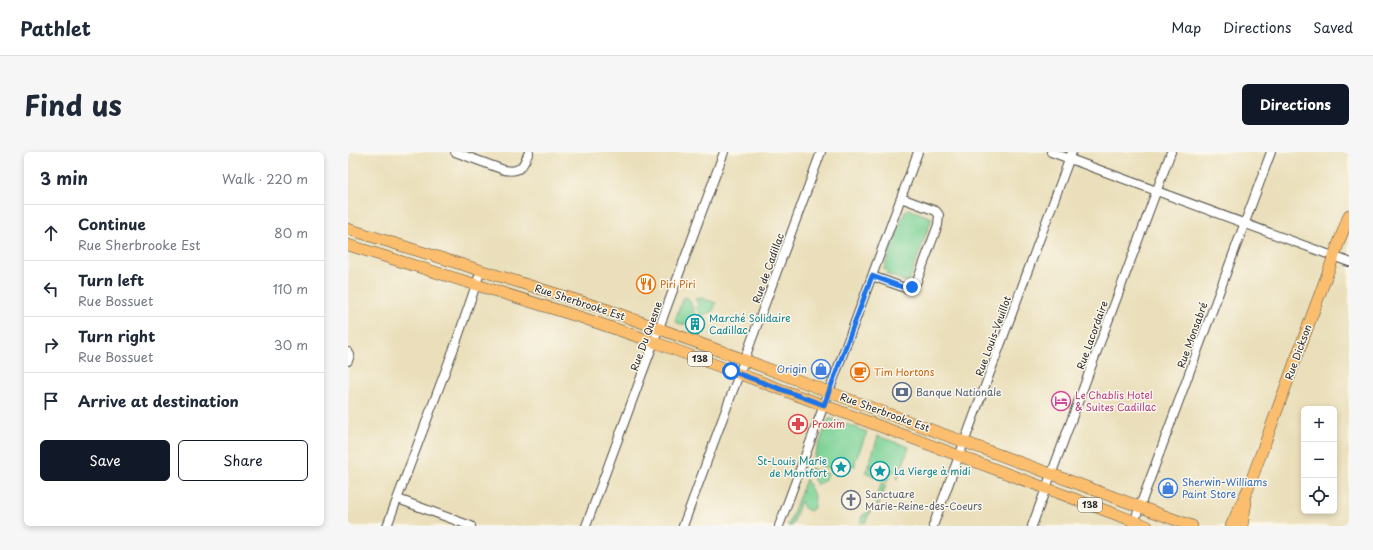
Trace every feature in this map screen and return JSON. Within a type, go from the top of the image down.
[{"type":"main road","name":"Rue Dickson","points":[[1231,526],[1248,489],[1349,214]]},
{"type":"main road","name":"Rue Sherbrooke Est","points":[[348,229],[605,309],[659,328],[1192,526]]},
{"type":"main road","name":"Rue Sherbrooke Est","points":[[348,245],[654,342],[1046,488],[1133,524],[1147,526]]},
{"type":"main road","name":"Rue Dickson","points":[[1242,526],[1248,489]]},
{"type":"street","points":[[455,152],[512,172],[517,171],[523,166],[529,152]]},
{"type":"street","name":"Rue Du Quesne","points":[[586,526],[724,152]]},
{"type":"street","name":"Rue de Cadillac","points":[[683,526],[822,152]]},
{"type":"street","points":[[779,526],[918,152]]},
{"type":"street","points":[[1051,152],[1071,156],[1156,190],[1349,262]]},
{"type":"street","name":"Rue Lacordaire","points":[[1032,526],[1171,152]]},
{"type":"street","name":"Rue Monsabré","points":[[1133,524],[1270,152]]},
{"type":"street","name":"Rue Louis-Veuillot","points":[[932,526],[1071,156]]},
{"type":"street","points":[[872,276],[905,288],[912,287],[916,281],[938,225],[939,215],[936,211],[901,198]]},
{"type":"street","points":[[387,526],[481,270]]},
{"type":"street","points":[[348,352],[350,355],[348,361]]},
{"type":"street","points":[[398,499],[471,526]]},
{"type":"green space","points":[[908,209],[932,218],[907,282],[886,274],[887,272],[884,269],[905,211]]},
{"type":"green space","points":[[685,297],[689,299],[697,318],[682,325],[675,320],[683,298]]},
{"type":"green space","points":[[702,298],[716,303],[713,311],[701,316],[696,307],[698,304],[695,299]]},
{"type":"green space","points":[[829,419],[833,419],[867,432],[855,462],[855,466],[838,463],[835,471],[812,462]]},
{"type":"green space","points":[[878,436],[909,447],[898,479],[896,479],[898,473],[892,471],[887,482],[865,472],[868,467],[868,463],[878,474],[884,471],[883,468],[881,469],[879,466],[875,470],[869,462]]},
{"type":"green space","points":[[810,468],[828,474],[825,480],[817,485],[809,470]]},
{"type":"green space","points":[[806,479],[812,490],[815,501],[813,509],[810,511],[804,508],[801,501],[792,526],[788,526]]},
{"type":"green space","points":[[882,483],[886,485],[881,498],[877,494]]},
{"type":"green space","points":[[874,495],[880,501],[879,505],[870,512],[865,523],[860,522],[862,516],[878,505],[872,497]]},
{"type":"place","name":"Piri Piri","points":[[646,284]]},
{"type":"place","name":"Marché Solidaire Cadillac","points":[[695,324]]},
{"type":"place","name":"Origin","points":[[821,369]]},
{"type":"place","name":"Tim Hortons","points":[[860,372]]},
{"type":"place","name":"Banque Nationale","points":[[902,392]]},
{"type":"place","name":"Le Chablis Hotel & Suites Cadillac","points":[[1061,401]]},
{"type":"place","name":"Proxim","points":[[798,424]]},
{"type":"place","name":"St-Louis Marie de Montfort","points":[[841,467]]},
{"type":"place","name":"La Vierge à midi","points":[[880,471]]},
{"type":"place","name":"Sherwin-Williams Paint Store","points":[[1168,488]]},
{"type":"place","name":"Sanctuare Marie-Reine-des-Coeurs","points":[[851,500]]},
{"type":"route","points":[[731,371],[824,405],[872,276],[905,288],[912,287]]}]
